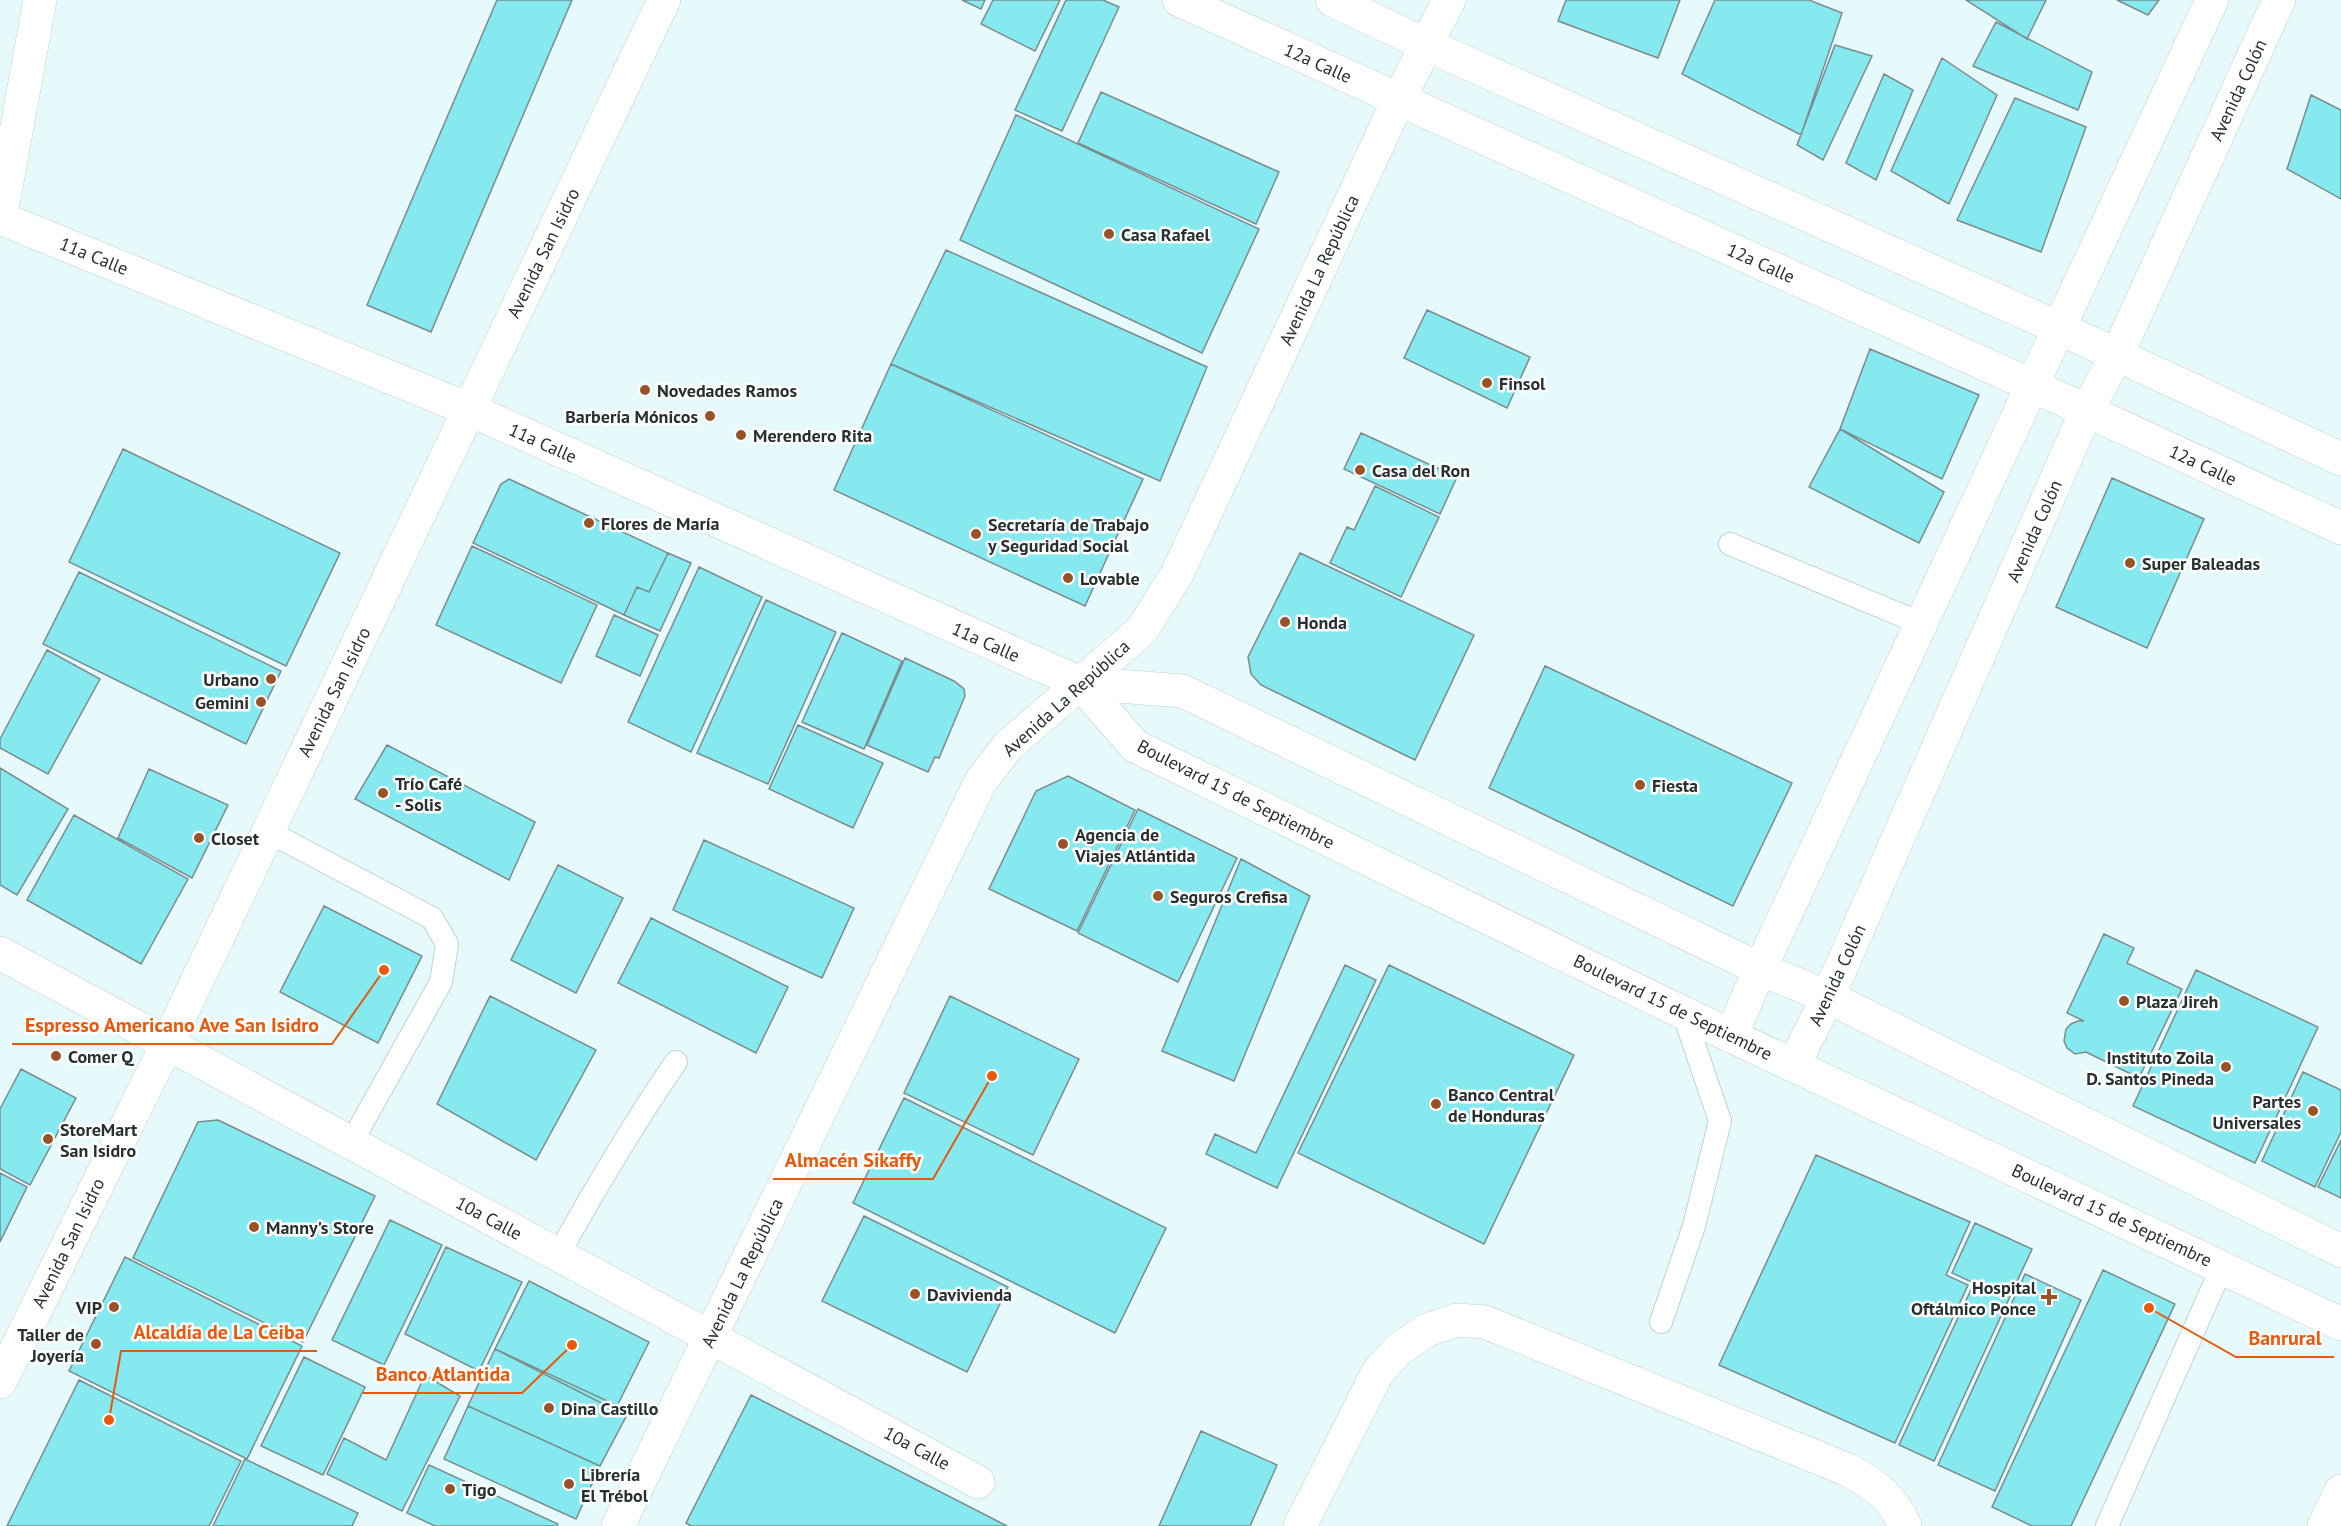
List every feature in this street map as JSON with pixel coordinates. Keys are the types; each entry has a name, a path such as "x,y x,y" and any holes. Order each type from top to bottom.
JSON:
{"street":[{"path":"0,219 40,0"},
{"name":"Avenida San Isidro","path":"0,1382 167,1044 664,0"},
{"name":"12a Calle","path":"1179,0 2341,528"},
{"path":"1332,0 1427,45 2058,328 2341,459"},
{"name":"Avenida La República","path":"618,1526 981,781 1008,746 1142,630 1178,574 1400,99 1449,0"},
{"path":"1731,1036 1920,623 2212,0"},
{"name":"Avenida Colón","path":"1794,1064 1828,998 2086,412 2117,355 2279,0"},
{"name":"11a Calle","path":"0,219 468,409 1080,682"},
{"path":"1080,682 1182,691 1760,969 1828,998 2341,1251"},
{"name":"Boulevard 15 de Septiembre","path":"1080,682 1135,746 1731,1036 2341,1324"},
{"name":"10a Calle","path":"0,953 978,1482"},
{"path":"1300,1526 1378,1372 1399,1349 1427,1330 1457,1320 1485,1322 1848,1470 1877,1486 1899,1511 1905,1526"},
{"path":"2324,1526 2341,1491"}],"lane":[{"path":"1730,544 1920,623"},
{"path":"267,831 432,918 447,944 441,982 351,1143"},
{"path":"1661,1322 1694,1226 1720,1121 1683,1012"},
{"path":"558,1255 606,1170 627,1141 641,1112 676,1062"},
{"path":"2107,1526 2222,1267"}],"building":[{"path":"497,0 572,0 431,332 367,305"},
{"path":"962,0 985,0 981,9"},
{"path":"993,0 1060,0 1035,51 981,24"},
{"path":"1066,0 1103,0 1119,7 1062,131 1015,110"},
{"path":"1566,0 1680,0 1658,58 1558,21"},
{"path":"1715,0 1809,0 1842,13 1801,135 1682,74"},
{"path":"1966,0 2046,0 2027,39"},
{"path":"2117,0 2159,0 2148,15"},
{"path":"1996,22 2092,72 2078,110 1973,66"},
{"path":"1835,45 1872,56 1823,160 1797,145"},
{"path":"1942,58 1997,95 1949,204 1891,171"},
{"path":"1884,74 1913,90 1876,180 1846,163"},
{"path":"1101,92 1279,172 1256,224 1078,143"},
{"path":"2311,95 2341,110 2341,199 2287,169"},
{"path":"2015,98 2086,127 2041,252 1957,220"},
{"name":"Casa Rafael","path":"1016,115 1259,229 1202,353 960,240"},
{"path":"946,250 1207,367 1160,481 891,364"},
{"name":"Finsol","path":"1427,310 1530,357 1507,408 1404,358"},
{"path":"1870,349 1979,395 1942,479 1840,429"},
{"path":"891,364 1143,479 1085,606 834,490"},
{"path":"1840,429 1944,492 1919,543 1809,487"},
{"path":"1361,433 1457,477 1440,514 1344,469"},
{"path":"123,449 340,553 286,666 69,562"},
{"name":"Super Baleadas","path":"2112,478 2204,519 2147,648 2056,607"},
{"path":"509,479 668,553 649,592 637,587 624,615 473,543 501,484"},
{"path":"1375,486 1439,517 1401,597 1330,563 1347,527 1354,530"},
{"path":"472,546 597,605 561,683 436,625"},
{"path":"668,553 691,563 660,631 624,615 637,587 649,592"},
{"path":"1300,553 1474,635 1415,760 1261,685 1251,674 1248,657"},
{"path":"699,567 762,597 691,752 628,722"},
{"path":"79,572 281,671 246,744 43,644"},
{"path":"766,600 836,632 768,784 697,753"},
{"path":"614,615 658,635 640,676 596,656"},
{"path":"842,633 902,661 864,749 802,722"},
{"path":"47,650 100,679 48,774 0,748 0,739"},
{"path":"905,658 954,681 964,689 965,696 939,758 935,757 928,772 867,745"},
{"name":"Fiesta","path":"1545,666 1792,783 1733,906 1489,788"},
{"path":"798,725 883,763 853,828 769,789"},
{"path":"387,745 535,822 509,880 355,799"},
{"path":"0,768 68,809 17,895 0,885"},
{"path":"149,769 228,805 192,878 118,838"},
{"path":"1068,776 1135,810 1077,931 989,889 1036,791"},
{"name":"Seguros Crefisa","path":"1138,809 1237,858 1178,982 1078,933"},
{"path":"74,815 188,879 141,964 27,900"},
{"path":"704,840 854,908 822,978 673,910"},
{"path":"1241,859 1310,896 1234,1081 1162,1051"},
{"path":"558,865 623,898 576,993 511,960"},
{"path":"324,906 422,956 378,1043 280,992"},
{"path":"651,918 788,987 756,1053 618,983"},
{"name":"Plaza Jireh","path":"2104,934 2134,948 2127,963 2182,989 2139,1078 2086,1052 2075,1054 2067,1048 2064,1041 2066,1029 2071,1024 2084,1021 2067,1013"},
{"path":"1345,965 1376,980 1277,1188 1206,1154 1215,1134 1256,1153"},
{"name":"Banco Central de Honduras","path":"1389,965 1574,1055 1484,1244 1298,1153"},
{"name":"Instituto Zoila D. Santos Pineda","path":"2196,970 2318,1027 2255,1163 2133,1106"},
{"path":"490,996 596,1050 536,1160 437,1104"},
{"path":"950,996 1079,1059 1033,1155 904,1093"},
{"path":"21,1069 76,1098 30,1185 0,1169 0,1109"},
{"name":"Partes Universales","path":"2303,1072 2341,1090 2341,1132 2315,1187 2262,1161"},
{"path":"904,1098 1166,1228 1115,1333 853,1203"},
{"name":"Manny's Store","path":"218,1120 375,1196 303,1342 133,1258 198,1122"},
{"path":"2341,1140 2341,1198 2318,1187"},
{"path":"1816,1155 1970,1222 1946,1275 1968,1285 1895,1443 1719,1365"},
{"path":"0,1173 27,1187 0,1242"},
{"name":"Davivienda","path":"864,1216 1008,1287 967,1372 822,1301"},
{"path":"390,1220 442,1245 384,1365 332,1340"},
{"path":"1975,1223 2032,1249 1934,1461 1899,1445 1974,1283 1952,1273"},
{"path":"446,1247 522,1282 479,1371 405,1334"},
{"path":"125,1257 302,1346 247,1459 69,1371"},
{"path":"2103,1270 2175,1304 2071,1526 2032,1526 1992,1507"},
{"path":"2025,1274 2081,1300 1995,1491 1938,1465"},
{"path":"529,1281 649,1342 615,1410 495,1349"},
{"name":"Dina Castillo","path":"495,1349 629,1411 600,1466 468,1406"},
{"path":"304,1357 365,1387 323,1475 261,1446"},
{"path":"425,1375 460,1396 402,1511 327,1474 344,1438 386,1460"},
{"path":"79,1380 241,1461 209,1526 7,1526"},
{"path":"751,1395 1007,1526 691,1526 686,1523"},
{"path":"468,1406 600,1466 576,1519 444,1459"},
{"path":"1201,1431 1277,1465 1250,1526 1159,1526"},
{"path":"245,1459 358,1513 352,1526 213,1526"},
{"name":"Tigo","path":"429,1465 558,1524 557,1526 435,1526 407,1513"}],"place":[{"name":"Casa Rafael","path":"1109,234"},
{"name":"Finsol","path":"1487,383"},
{"name":"Novedades Ramos","path":"645,390"},
{"name":"Barbería Mónicos","path":"710,416"},
{"name":"Merendero Rita","path":"741,435"},
{"name":"Casa del Ron","path":"1360,470"},
{"name":"Flores de María","path":"589,523"},
{"name":"Secretaría de Trabajo y Seguridad Social","path":"976,534"},
{"name":"Super Baleadas","path":"2130,563"},
{"name":"Lovable","path":"1068,578"},
{"name":"Honda","path":"1285,622"},
{"name":"Urbano","path":"271,679"},
{"name":"Gemini","path":"261,702"},
{"name":"Fiesta","path":"1640,785"},
{"name":"Trío Café - Solis","path":"383,793"},
{"name":"Closet","path":"199,838"},
{"name":"Agencia de Viajes Atlántida","path":"1063,844"},
{"name":"Seguros Crefisa","path":"1158,896"},
{"name":"Espresso Americano Ave San Isidro","path":"384,970"},
{"name":"Plaza Jireh","path":"2124,1001"},
{"name":"Comer Q","path":"56,1056"},
{"name":"Instituto Zoila D. Santos Pineda","path":"2226,1067"},
{"name":"Almacén Sikaffy","path":"992,1076"},
{"name":"Banco Central de Honduras","path":"1436,1104"},
{"name":"Partes Universales","path":"2313,1111"},
{"name":"StoreMart San Isidro","path":"48,1139"},
{"name":"Manny's Store","path":"254,1227"},
{"name":"Davivienda","path":"915,1294"},
{"name":"Hospital Oftálmico Ponce","path":"2049,1297"},
{"name":"VIP","path":"114,1307"},
{"name":"Banrural","path":"2149,1308"},
{"name":"Taller de Joyería","path":"96,1344"},
{"name":"Banco Atlantida","path":"572,1345"},
{"name":"Dina Castillo","path":"549,1408"},
{"name":"Alcaldía de La Ceiba","path":"109,1420"},
{"name":"Librería El Trébol","path":"569,1484"},
{"name":"Tigo","path":"450,1489"}]}
